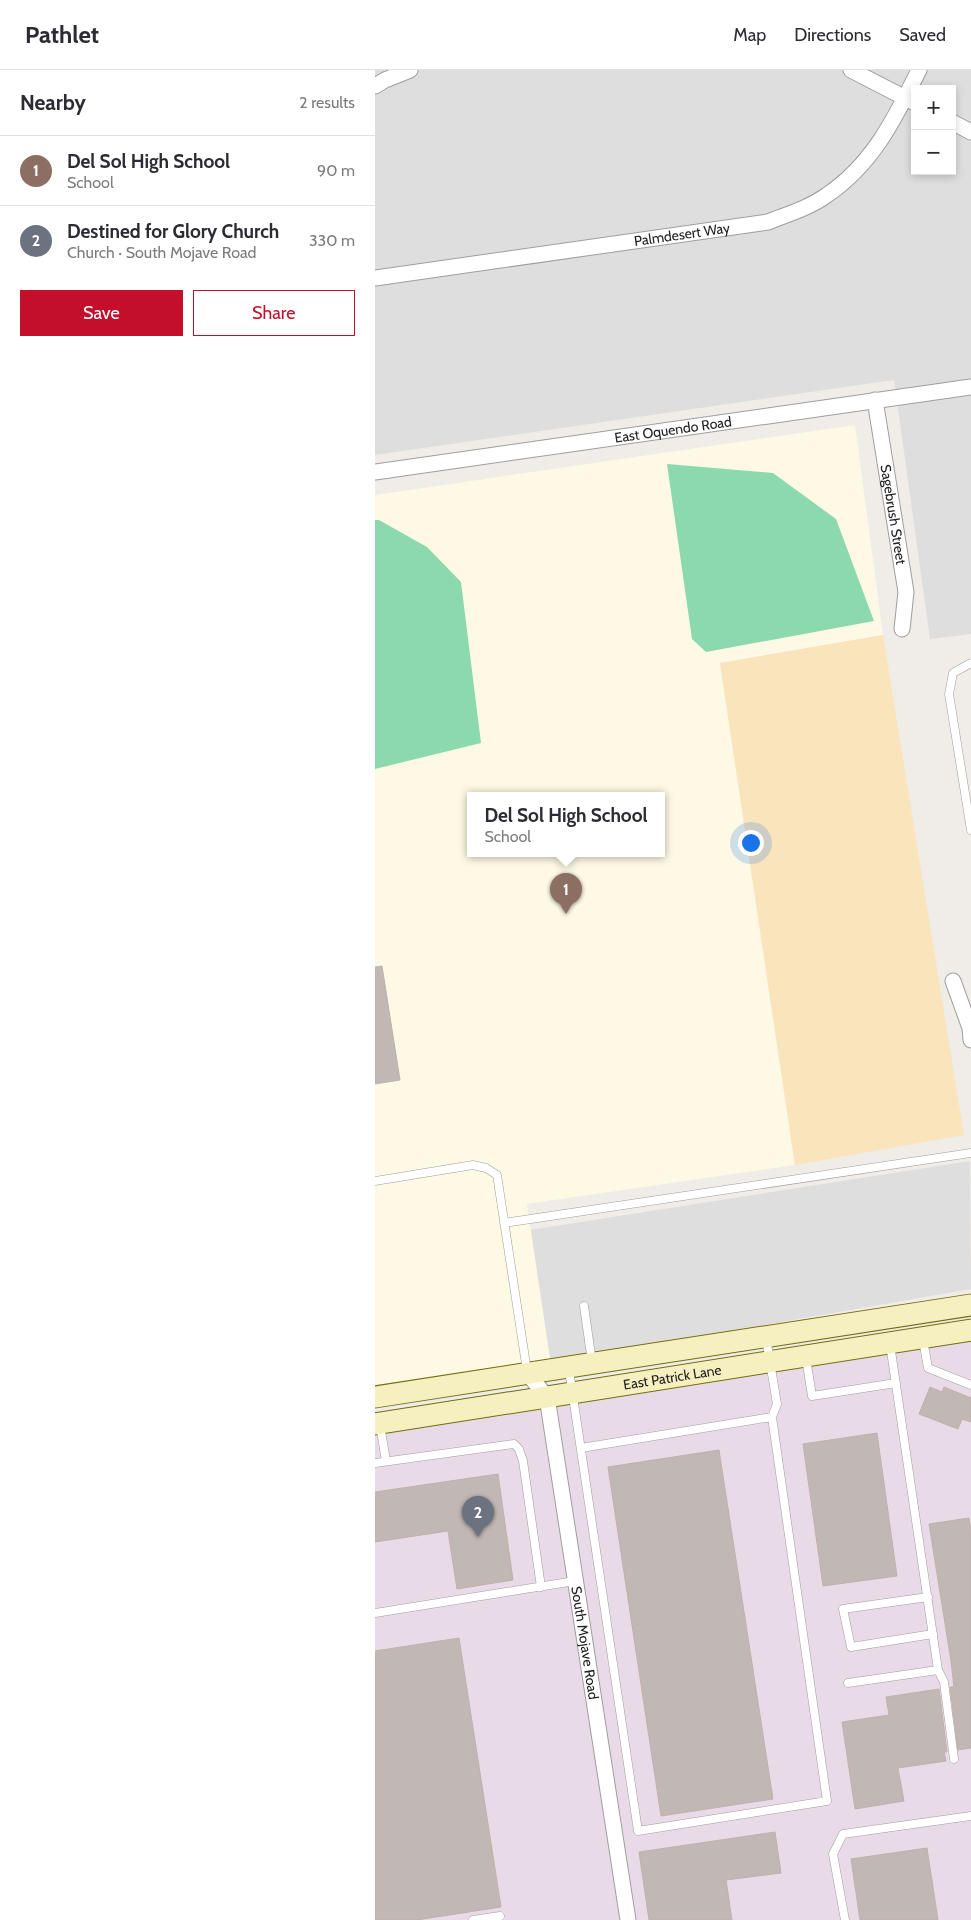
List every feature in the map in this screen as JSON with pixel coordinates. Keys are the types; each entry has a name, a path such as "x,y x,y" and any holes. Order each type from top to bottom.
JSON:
{"main road":[{"name":"East Patrick Lane","path":"375,1397 971,1305"},
{"name":"East Patrick Lane","path":"377,1424 971,1330"}],"street":[{"path":"375,86 410,70"},
{"path":"851,70 910,100"},
{"name":"Palmdesert Way","path":"375,278 768,222 802,209 827,196 854,174 875,151 910,100 919,70"},
{"path":"956,124 971,132"},
{"name":"East Oquendo Road","path":"375,472 971,387"},
{"name":"Sagebrush Street","path":"875,400 906,592 902,629"},
{"path":"953,981 970,1028 971,1040"},
{"path":"527,1373 547,1397"},
{"name":"South Mojave Road","path":"547,1397 628,1920"}],"lane":[{"path":"971,663 953,673 949,694 971,830"},
{"path":"504,1223 971,1153"},
{"path":"375,1181 473,1165 486,1168 497,1175 527,1373"},
{"path":"584,1306 592,1364"},
{"path":"569,1368 638,1831 827,1801 772,1417 777,1404 765,1337"},
{"path":"923,1338 928,1368 971,1385"},
{"path":"890,1343 938,1670 945,1682 954,1759"},
{"path":"806,1356 812,1396 896,1383"},
{"path":"581,1448 772,1417"},
{"path":"377,1424 386,1461"},
{"path":"375,1463 514,1444 519,1449 523,1461 541,1587"},
{"path":"375,1613 575,1581"},
{"path":"928,1597 843,1609 851,1647 933,1634"},
{"path":"848,1683 938,1670"},
{"path":"845,1920 833,1854 843,1834 971,1816"},
{"path":"473,1920 500,1916"}],"shaded area":[{"path":"375,70 971,70 971,634 930,639 894,380 375,455"},
{"path":"855,425 883,635 720,663 795,1165 527,1204 550,1359 375,1385 375,495"},
{"path":"970,1161 971,1289 764,1325 550,1359 530,1230"},
{"path":"971,1320 971,1920 375,1920 375,1412"}],"sand":[{"path":"883,635 964,1135 795,1165 720,663"}],"green space":[{"path":"667,464 773,473 836,519 874,621 706,652 692,639"},
{"path":"375,520 379,520 427,547 461,582 481,743 375,769"}],"building":[{"path":"382,966 400,1080 375,1084 375,967"},
{"path":"930,1387 942,1392 944,1387 971,1398 971,1422 962,1419 958,1429 919,1414"},
{"path":"877,1433 897,1576 823,1586 803,1444"},
{"path":"719,1450 773,1799 661,1816 608,1467"},
{"path":"498,1474 513,1580 457,1589 448,1531 375,1542 375,1492"},
{"path":"969,1518 971,1530 971,1748 958,1750 950,1687 954,1687 951,1661 929,1524"},
{"path":"459,1638 501,1907 417,1920 375,1920 375,1651"},
{"path":"939,1689 947,1752 944,1752 946,1761 898,1768 904,1801 855,1809 842,1722 889,1715 886,1697"},
{"path":"775,1832 781,1873 726,1880 732,1920 649,1920 639,1852"},
{"path":"927,1848 938,1920 860,1920 851,1859"}],"place":[{"name":"Del Sol High School","path":"566,914"},
{"name":"Destined for Glory Church","path":"478,1537"}]}
